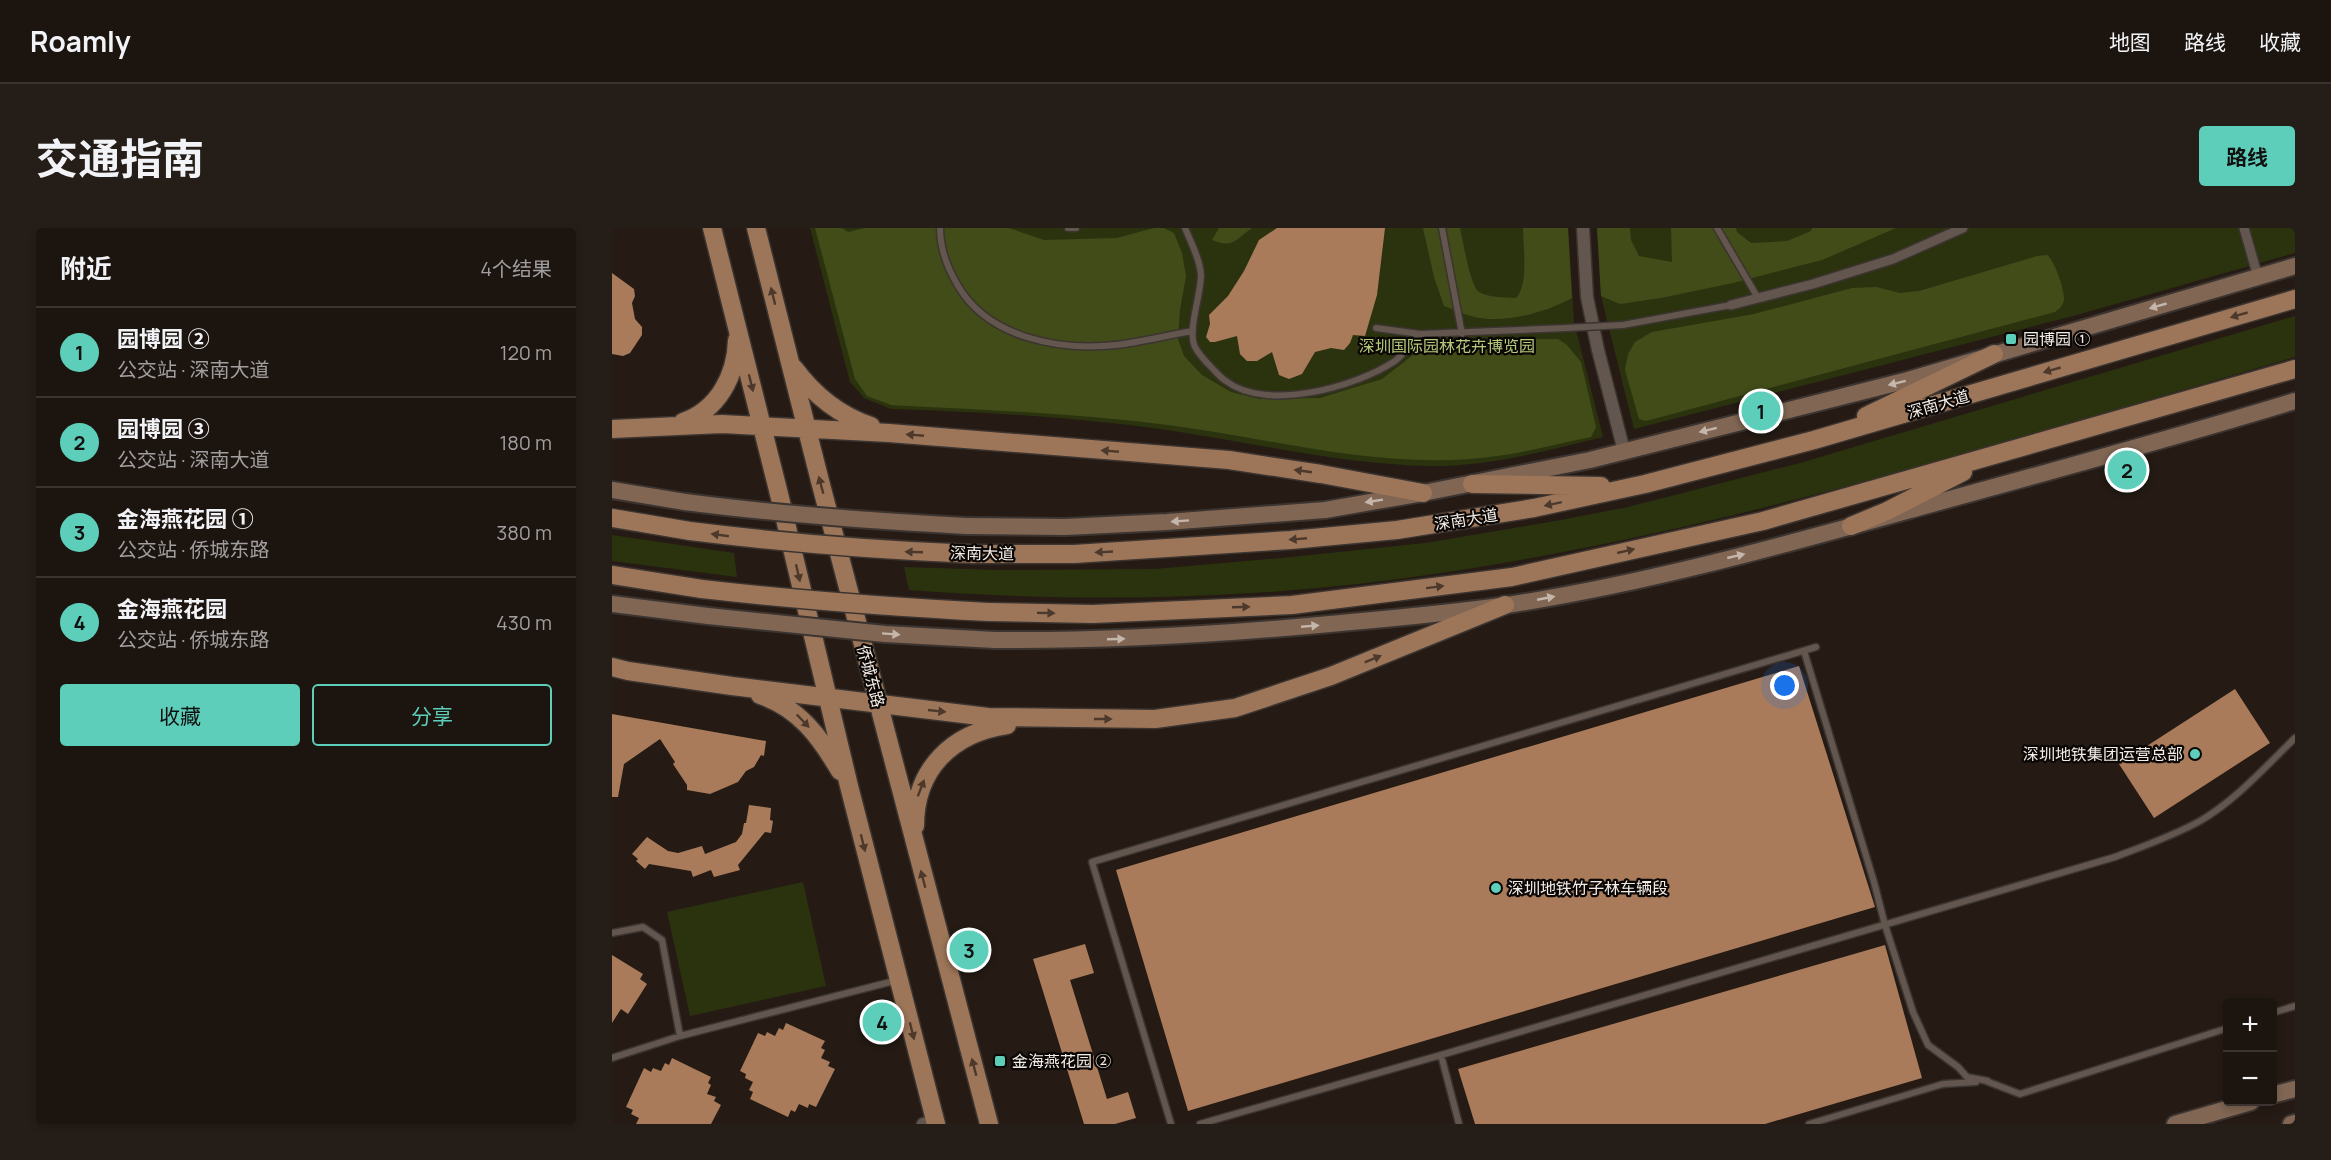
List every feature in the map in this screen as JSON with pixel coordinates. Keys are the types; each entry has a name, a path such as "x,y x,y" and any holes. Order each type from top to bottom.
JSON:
{"main road":[{"path":"712,228 899,980 931,1123"},
{"name":"侨城东路","path":"756,228 989,1124"},
{"path":"612,490 764,512 864,521 966,526 1065,526 1179,521 1325,510 1423,494 1624,451 1908,380 2295,266"},
{"name":"深南大道","path":"612,518 764,540 870,550 973,554 1074,554 1172,549 1397,530 1534,508 1645,484 1814,440 2295,299"},
{"path":"675,425 704,412 718,398 733,369 737,327"},
{"path":"1814,440 1994,354"},
{"path":"790,363 806,384 840,413 889,433"},
{"path":"612,575 702,589 883,607 988,612 1093,614 1292,605 1512,577 1763,521 2295,369"},
{"path":"612,604 885,634 994,640 1083,640 1183,636 1359,621 1505,605 1608,586 1851,526 2174,438 2295,401"},
{"path":"612,429 675,425 806,427 1229,460 1321,474 1423,494"},
{"path":"1851,526 1887,511 2008,451"},
{"path":"1472,483 1590,486 1645,484"},
{"path":"612,667 732,686 988,717 1155,719 1235,708 1331,676 1505,605"},
{"path":"732,686 770,699 793,711 823,745 849,786"},
{"path":"915,846 915,815 918,797 926,777 938,758 954,744 991,727 1045,719"},
{"path":"2277,1094 2295,1089"},
{"path":"2175,1124 2234,1106"}],"street":[{"path":"1583,228 1587,297 1624,451"},
{"path":"1731,305 1813,284 1893,259 1963,228"},
{"path":"2244,228 2258,277"}],"lane":[{"path":"940,228 940,241 948,269 965,298 989,320 1014,333 1043,342 1081,346 1117,345 1193,331"},
{"path":"1068,228 1076,228"},
{"path":"1185,228 1201,273 1200,295 1193,331 1194,345 1202,358 1227,382 1251,392 1276,395 1307,394 1350,382 1396,360 1420,334"},
{"path":"1442,228 1462,334"},
{"path":"1717,228 1758,298"},
{"path":"1376,328 1420,334 1462,334 1623,325 1731,305"},
{"path":"1171,1124 1092,862 1816,647"},
{"path":"1804,651 1885,925 1913,1012 1928,1045 1958,1067 1967,1077 1988,1081 2020,1094 2223,1030"},
{"path":"1200,1124 1441,1056 2115,857 2165,838 2202,820 2235,796 2295,738"},
{"path":"612,933 643,927 662,940 680,1036"},
{"path":"612,1058 680,1036 899,980"},
{"path":"2277,1011 2295,1006"},
{"path":"1441,1056 1459,1124"},
{"path":"1809,1124 1943,1084 1988,1081"}],"green space":[{"name":"深圳国际园林花卉博览园","path":"810,228 1568,228 1574,322 1603,437 1494,461 1428,466 1330,457 1167,430 1064,418 891,409 864,398 850,382"},
{"name":"深圳国际园林花卉博览园","path":"815,228 842,228 848,232 865,228 1009,228 1044,240 1117,238 1154,228 1164,228 1174,233 1182,253 1186,276 1178,339 1184,356 1202,375 1231,392 1260,399 1320,398 1382,379 1426,345 1438,340 1558,339 1567,345 1581,362 1596,427 1591,437 1521,452 1456,460 1414,460 1332,452 1209,431 1133,421 1030,412 891,405 867,396 855,379"},
{"path":"1219,228 1252,228 1234,242 1219,243 1212,240"},
{"path":"1423,228 1460,228 1470,272 1479,292 1497,297 1516,298 1523,284 1524,275 1523,228 1568,228 1572,298 1536,313 1496,319 1471,316 1444,306 1434,277"},
{"path":"1597,228 2295,228 2295,253 2073,316 1634,429 1601,296"},
{"path":"1597,228 1630,228 1631,240 1639,256 1672,262 1671,228 1736,228 1737,232 1751,243 1787,241 1811,231 1812,228 1896,228 1822,260 1733,283 1620,304 1601,296"},
{"path":"2047,255 2056,270 2064,296 2063,304 2055,312 1646,421 1639,419 1625,370 1628,354 1635,342 1652,332 1754,314 1852,288 1876,287 1900,293 1919,291"},
{"path":"2295,316 2295,357 1868,480 1653,534 1544,556 1369,583 1172,597 1041,597 909,590 904,567 997,570 1155,569 1425,543 1550,522 1628,507 1800,463"},
{"path":"612,535 734,553 737,577 612,561"},
{"path":"803,882 826,986 690,1016 667,912"}],"building":[{"path":"1277,228 1385,228 1377,295 1365,336 1353,335 1344,350 1331,348 1315,352 1302,374 1289,379 1279,375 1272,352 1257,361 1247,361 1240,354 1237,336 1215,342 1210,342 1206,337 1210,324 1209,315 1228,296 1244,271 1259,240"},
{"path":"612,273 634,289 635,296 632,303 635,319 642,327 642,335 630,353 623,356 612,354"},
{"name":"深圳地铁竹子林车辆段","path":"1799,666 1875,907 1188,1111 1116,870"},
{"name":"深圳地铁集团运营总部","path":"2235,689 2270,743 2154,818 2119,764"},
{"path":"612,714 766,741 764,756 761,755 754,767 746,771 738,782 710,794 687,790 687,785 673,764 675,762 660,739 624,764 618,797 612,797"},
{"path":"749,805 771,808 770,820 773,821 771,833 765,832 738,865 740,870 714,877 711,870 693,877 691,871 649,864 645,869 632,854 647,837 668,851 678,853 702,846 705,854 736,842 746,823"},
{"path":"1085,944 1094,973 1070,980 1107,1099 1128,1092 1136,1118 1115,1124 1084,1124 1033,959"},
{"path":"1885,945 1922,1078 1765,1124 1475,1124 1458,1069"},
{"path":"612,955 643,974 640,979 647,984 628,1014 621,1009 612,1023"},
{"path":"786,1023 825,1041 821,1048 825,1050 821,1058 830,1062 828,1066 835,1069 816,1107 809,1104 808,1108 799,1104 795,1112 791,1110 788,1117 750,1099 753,1092 749,1090 753,1082 745,1078 746,1074 740,1071 758,1033 765,1036 767,1032 775,1036 779,1028 783,1030"},
{"path":"672,1058 711,1077 708,1083 711,1085 707,1094 716,1097 714,1101 721,1105 711,1124 636,1124 639,1118 631,1114 633,1110 626,1107 644,1068 651,1072 653,1068 661,1071 665,1063 669,1065"}],"place":[{"name":"园博园 ①","path":"2011,339"},
{"name":"园博园 ②","path":"1761,411"},
{"name":"园博园 ③","path":"2127,470"},
{"name":"深圳地铁集团运营总部","path":"2195,754"},
{"name":"深圳地铁竹子林车辆段","path":"1496,888"},
{"name":"金海燕花园 ①","path":"969,950"},
{"name":"金海燕花园","path":"882,1022"},
{"name":"金海燕花园 ②","path":"1000,1061"}]}
